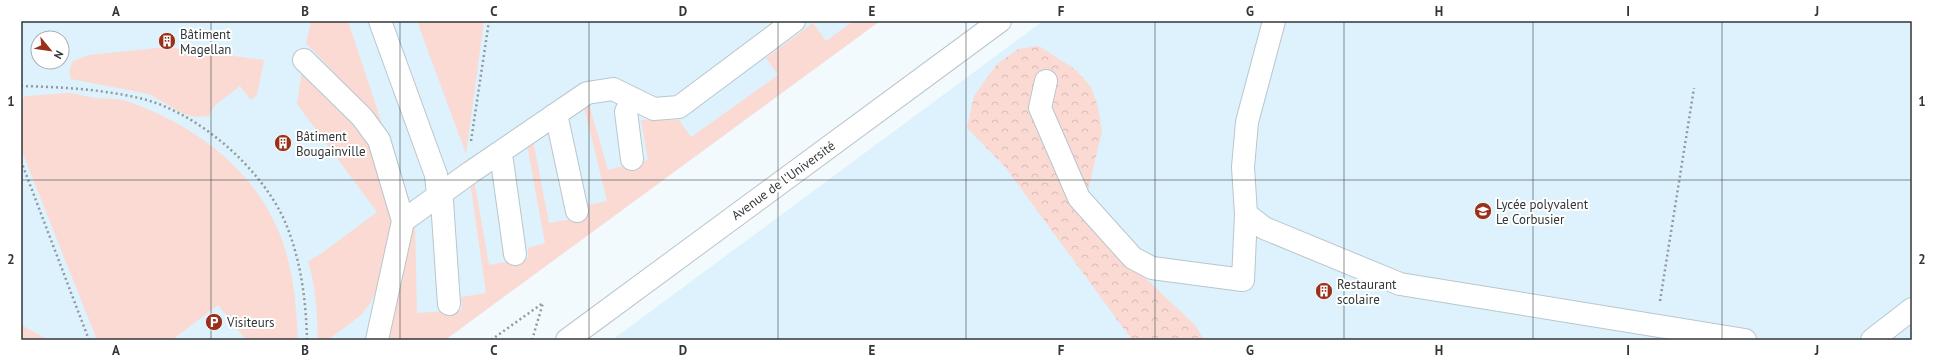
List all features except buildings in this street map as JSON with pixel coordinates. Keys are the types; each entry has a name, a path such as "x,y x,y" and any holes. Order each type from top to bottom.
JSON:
{"street":[{"path":"380,21 436,175 438,195 442,201 448,304"},
{"path":"403,221 471,172 587,93 612,89 654,109 679,107 794,21"},
{"name":"Avenue de l'Université","path":"567,340 1000,21"},
{"path":"1046,81 1040,108 1079,198 1133,258 1152,268 1243,280 1246,214 1243,167 1247,122 1274,21"},
{"path":"304,60 362,117 379,140 403,221 377,340"},
{"path":"632,98 626,112 632,159"},
{"path":"554,115 558,123 577,211"},
{"path":"498,154 502,161 515,254"},
{"path":"1246,214 1264,228 1400,284 1745,340"},
{"path":"1872,340 1912,309"}],"path":[{"path":"471,172 466,162 471,148 489,21"},
{"path":"21,86 69,87 139,98 162,105 189,119 224,145 255,175 272,199 286,224 302,279 307,340"},
{"path":"1656,326 1694,88"},
{"path":"21,161 89,340"},
{"path":"491,340 543,302 532,340"}],"shaded area":[{"path":"21,21 880,21 445,340 21,340"},
{"name":"Lycée polyvalent Le Corbusier","path":"1043,21 1912,21 1912,340 612,340"}],"green space":[{"path":"311,21 348,21 390,148 363,103 306,43"},
{"path":"417,21 484,21 466,154"},
{"path":"853,21 880,21 445,340 388,340 403,273 410,228 415,221 417,313 462,310 461,297 486,293 470,182 474,179 489,265 528,258 528,248 545,243 527,145 533,140 549,223 589,216 589,205 607,201 584,107 589,104 608,170 648,160 641,120 679,120 691,137 778,75 766,58 813,23 826,41"},
{"path":"1039,46 1076,70 1091,87 1098,107 1102,131 1088,191 1096,226 1142,275 1196,326 1204,340 1132,340 1006,168 967,128 974,96 997,64 1018,49"},
{"path":"167,47 264,60 257,95 251,100 240,86 214,106 209,116 195,117 182,113 149,94 71,79 69,71 73,61 89,55"},
{"path":"302,71 371,141 392,201 390,232 379,283 371,302 361,315 328,340 318,340 317,310 308,261 322,253 377,212 297,104"},
{"path":"69,93 96,98 123,100 149,110 194,134 215,149 234,166 251,185 265,205 282,241 287,255 293,283 298,340 246,340 218,305 172,340 97,340 21,149 21,99 26,96"},
{"path":"21,325 49,340 21,340"}],"place":[{"name":"Bâtiment Magellan","path":"167,41"},
{"name":"Bâtiment Bougainville","path":"283,143"},
{"name":"Lycée polyvalent Le Corbusier","path":"1483,211"},
{"name":"Restaurant scolaire","path":"1324,291"},
{"name":"Visiteurs","path":"214,322"}]}
